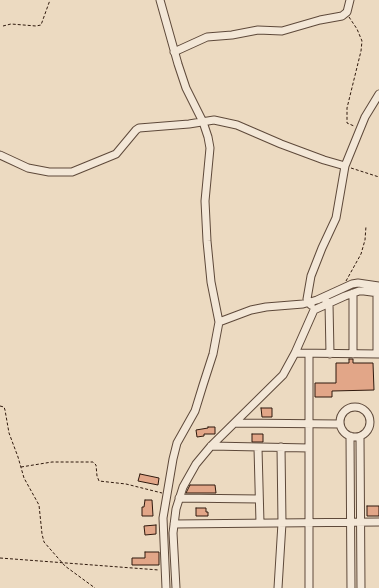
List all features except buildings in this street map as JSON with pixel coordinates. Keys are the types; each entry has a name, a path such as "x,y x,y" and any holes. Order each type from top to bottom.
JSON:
{"street":[{"path":"160,0 174,52 186,88 203,122 208,137 210,148 205,201 206,241 211,282 219,322 213,354 195,410 175,449 166,494 163,518 166,588"},
{"path":"174,52 207,37 232,35 258,30 286,30 320,20 342,16 346,14 350,0"},
{"path":"314,310 308,302 316,262 336,218 345,166 365,117 379,94"},
{"path":"0,155 28,168 49,172 72,172 116,154 139,128 189,124 214,120 237,125 281,144 345,166"},
{"path":"219,322 251,310 308,302 323,298 343,288 358,283 378,291"},
{"path":"176,588 174,524 179,498 183,487 196,464 211,446 283,376 314,310 353,293 364,290 378,291"},
{"path":"295,353 378,354 378,291"},
{"path":"353,293 353,354"},
{"path":"323,298 329,303 330,354"},
{"path":"309,354 309,588"},
{"path":"355,407 368,413 371,424 368,430 360,437 345,434 340,424 342,415 345,411 355,407"},
{"path":"235,423 310,425 340,424"},
{"path":"371,424 379,423"},
{"path":"350,436 351,588"},
{"path":"360,437 361,588"},
{"path":"211,446 309,448"},
{"path":"278,588 282,522 281,447"},
{"path":"258,448 260,523"},
{"path":"179,498 259,499"},
{"path":"174,524 379,522"}],"path":[{"path":"3,26 11,24 41,25 50,0"},
{"path":"346,14 358,29 362,41 362,47 348,100 346,121 348,124 360,129"},
{"path":"345,166 379,177"},
{"path":"343,288 351,270 362,254 366,226"},
{"path":"0,406 4,407 9,433 24,478 39,505 44,542 62,562 95,588"},
{"path":"21,466 52,462 93,462 96,464 99,481 126,484 166,494"},
{"path":"0,558 165,570"}]}
